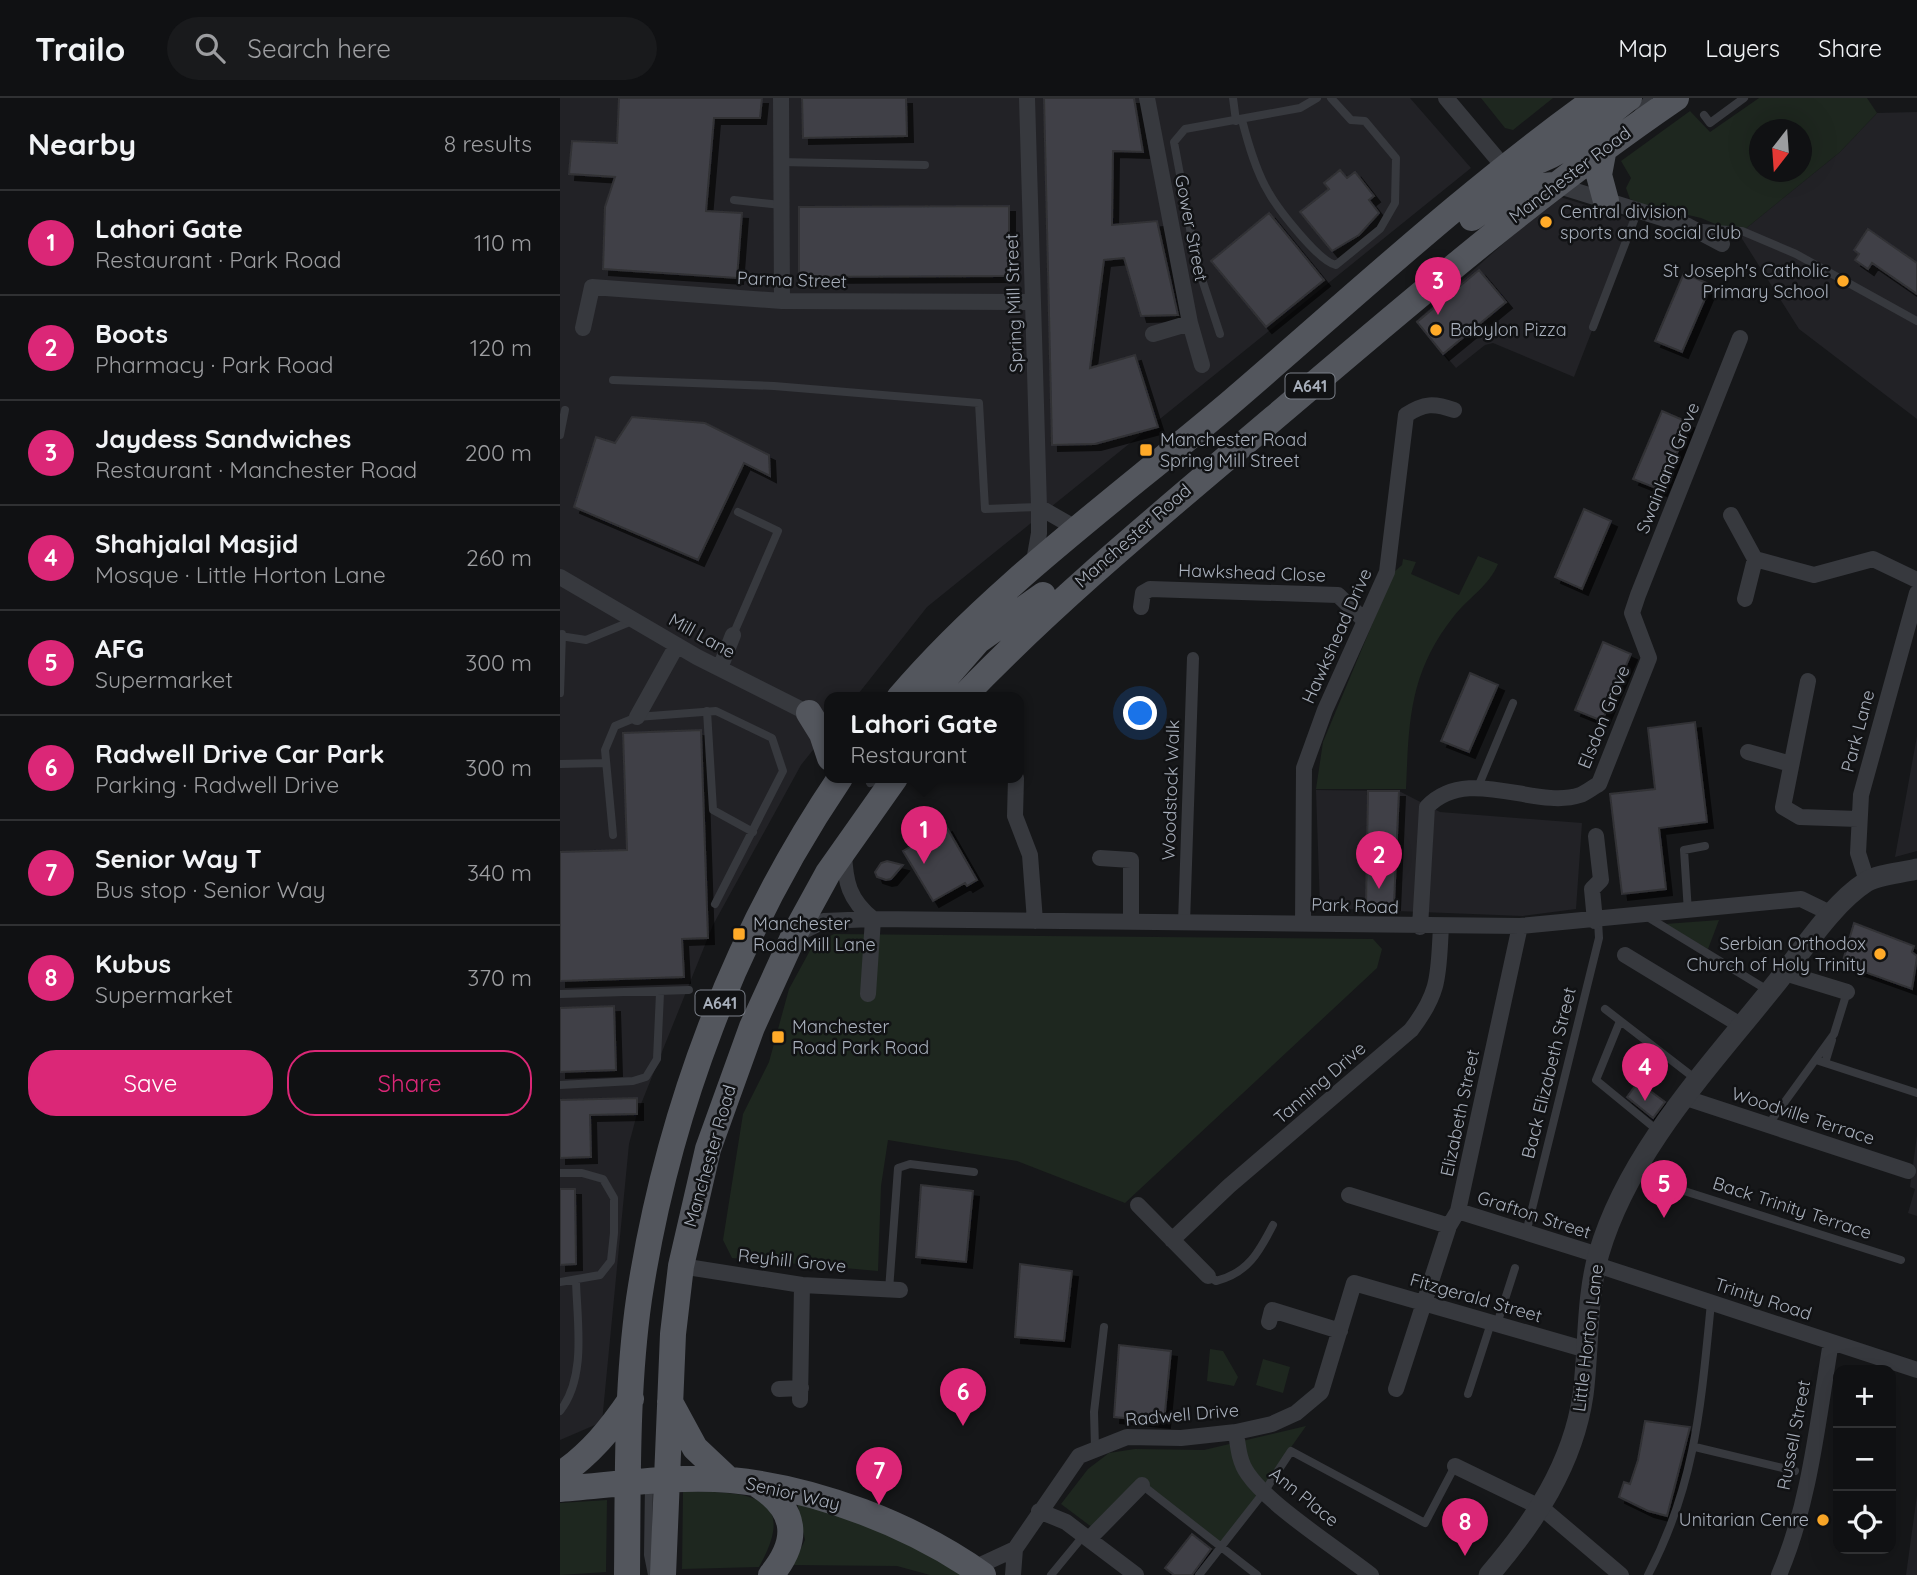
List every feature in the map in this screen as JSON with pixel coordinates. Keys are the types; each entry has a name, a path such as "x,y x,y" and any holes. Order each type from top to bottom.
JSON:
{"main road":[{"name":"A641","path":"904,692 935,655 1032,569 1504,167 1597,98"},
{"path":"1504,167 1541,161 1629,98"},
{"name":"Manchester Road","path":"972,682 1031,626 1522,206 1676,98"},
{"path":"1604,148 1600,175 1606,201"},
{"path":"1420,241 1454,233 1512,188 1554,185"},
{"path":"933,692 966,653 988,641 1091,556 1127,543"},
{"path":"819,718 824,740"},
{"name":"Manchester Road","path":"626,1575 647,1482 670,1400 681,1266 697,1192 722,1107 752,1027 794,935 880,783"},
{"name":"Manchester Road","path":"663,1575 631,1399 639,1301 653,1225 683,1107 731,978 778,876 833,788"},
{"path":"560,1475 586,1457 603,1439 631,1399"},
{"path":"670,1400 695,1448 729,1480"},
{"name":"Senior Way","path":"560,1489 647,1482 729,1480 756,1484 866,1513 919,1537 979,1572"},
{"path":"756,1484 772,1494 789,1521 791,1540 787,1553 771,1575"}],"street":[{"path":"781,98 782,301"},
{"name":"Spring Mill Street","path":"1027,98 1039,507 1039,533 1032,569"},
{"name":"Gower Street","path":"1146,98 1190,323 1202,365"},
{"path":"1446,98 1504,167 1688,226 1722,244"},
{"name":"Parma Street","path":"583,328 592,287 782,301 1032,302"},
{"path":"1153,334 1190,323"},
{"name":"Swainland Grove","path":"1632,613 1740,338"},
{"name":"Hawkshead Drive","path":"1303,924 1304,768 1325,710 1387,572 1399,415 1433,403 1454,410"},
{"path":"1039,507 1079,530"},
{"path":"1731,515 1755,559 1745,599"},
{"path":"1755,559 1814,575 1873,559 1917,580"},
{"name":"Mill Lane","path":"560,577 677,645 819,718"},
{"name":"Hawkshead Close","path":"1141,607 1143,593 1150,589 1338,595 1365,621"},
{"name":"Park Lane","path":"1867,881 1858,853 1858,820 1864,782 1917,593"},
{"name":"Elsdon Grove","path":"1420,927 1427,807 1445,792 1478,788 1562,797 1580,795 1599,784 1649,657 1632,613"},
{"path":"720,668 733,635"},
{"path":"637,717 677,645"},
{"name":"Woodstock Walk","path":"1184,923 1193,658"},
{"path":"1808,681 1783,807 1800,817 1858,820"},
{"path":"1748,752 1791,764"},
{"path":"1016,783 1015,816 1030,855 1035,921"},
{"path":"1596,836 1601,880 1592,889 1597,921"},
{"path":"844,850 847,888 855,903 873,919 868,994"},
{"path":"1100,858 1130,860 1131,922"},
{"name":"Little Horton Lane","path":"1489,1575 1542,1508 1567,1456 1576,1429 1597,1260 1612,1216 1632,1174 1660,1132 1832,914 1867,881 1917,869"},
{"name":"Park Road","path":"794,935 824,921 873,919 1520,926 1597,921 1801,899 1832,914"},
{"name":"Elizabeth Street","path":"1396,1389 1448,1226 1458,1211 1520,926"},
{"name":"Tanning Drive","path":"1172,1240 1229,1186 1411,1030 1430,1005 1438,974 1441,927"},
{"path":"1625,955 1742,1026"},
{"path":"1785,972 1847,992"},
{"name":"Woodville Terrace","path":"1693,1090 1768,1125 1908,1171"},
{"path":"1349,1195 1448,1226"},
{"path":"1138,1205 1208,1276"},
{"name":"Grafton Street","path":"1458,1211 1597,1260"},
{"name":"Trinity Road","path":"1597,1260 1711,1303 1917,1370"},
{"name":"Reyhill Grove","path":"681,1266 803,1284 894,1290"},
{"name":"Fitzgerald Street","path":"1354,1283 1587,1350"},
{"name":"Radwell Drive","path":"1013,1575 1015,1549 1079,1457 1127,1437 1181,1438 1236,1432 1272,1424 1296,1413 1321,1392 1354,1283"},
{"path":"779,1389 801,1394 803,1284"},
{"path":"1269,1322 1272,1310 1340,1331"},
{"name":"Russell Street","path":"1779,1575 1790,1548 1810,1465 1831,1342"},
{"name":"Ann Place","path":"1236,1432 1240,1456 1247,1473 1264,1492 1371,1575"},
{"path":"1455,1466 1542,1508 1621,1575"},
{"path":"1086,1537 1142,1485"},
{"path":"1039,1511 1066,1522 1136,1575"},
{"path":"979,1572 1015,1549"}],"lane":[{"path":"1233,98 1268,192 1328,264 1336,265 1380,229 1395,203 1396,158 1365,121 1351,120 1331,98"},
{"path":"1220,334 1196,261 1174,142 1185,129 1300,108 1317,98"},
{"path":"1626,132 1648,98"},
{"path":"1704,115 1710,122 1744,98"},
{"path":"781,162 925,165"},
{"path":"734,200 781,205"},
{"path":"1593,327 1638,210"},
{"path":"1688,226 1742,231 1773,244 1917,321"},
{"path":"613,380 774,386 979,403 985,509 1039,507"},
{"path":"560,435 565,410"},
{"path":"733,635 778,531 738,512"},
{"path":"988,641 1014,601"},
{"path":"560,693 561,635 586,640 634,620"},
{"path":"1478,788 1513,703"},
{"path":"707,711 713,810 753,832"},
{"path":"613,835 605,750 615,726 637,717 716,711 772,738 783,771 715,904"},
{"path":"560,764 606,763"},
{"path":"1688,912 1683,853 1686,849 1704,846"},
{"path":"1646,916 1770,991"},
{"name":"Back Elizabeth Street","path":"1526,1233 1599,938 1597,921"},
{"path":"560,994 689,990"},
{"path":"1825,1063 1847,992"},
{"path":"560,1085 633,1082 646,1077 657,1059 660,993"},
{"path":"1605,1009 1693,1090"},
{"path":"1620,1021 1595,1080 1660,1132"},
{"path":"1768,1125 1834,1034"},
{"path":"1816,1060 1917,1093"},
{"path":"894,1290 898,1168 910,1164 974,1172"},
{"path":"560,1173 582,1173 603,1179 614,1198 611,1261 600,1276 560,1282"},
{"name":"Back Trinity Terrace","path":"1632,1174 1901,1260"},
{"path":"1208,1276 1216,1281 1227,1278 1252,1262 1273,1225"},
{"path":"1468,1394 1515,1268"},
{"path":"560,1411 572,1391 577,1367 576,1281"},
{"path":"1648,1575 1668,1538 1688,1481 1695,1447 1711,1303"},
{"path":"1096,1448 1094,1412 1104,1327"},
{"path":"1695,1447 1794,1471"},
{"path":"1199,1575 1264,1492 1291,1451 1425,1523 1455,1466"},
{"path":"647,1482 648,1555 652,1575"},
{"path":"1142,1485 1257,1575"},
{"path":"1051,1575 1086,1537"}],"shaded area":[{"path":"560,98 1410,98 1471,168 927,607 860,692 824,692 824,736 801,765 713,925 637,1114 629,1144 602,1422 560,1440"},
{"path":"1481,98 1553,98 1513,130 1505,128"},
{"path":"1759,98 1867,98 1877,113 1840,152 1812,175 1812,119 1749,119 1749,182 1803,182 1739,234 1701,218 1630,199 1626,188 1631,178 1621,161 1690,111 1710,132"},
{"name":"St Joseph's Catholic Primary School","path":"1917,112 1917,419 1799,329 1739,234 1803,182 1812,182 1812,175 1840,152 1877,113"},
{"path":"1557,196 1635,220 1574,377 1493,343 1485,345 1456,368 1416,321"},
{"path":"1478,556 1498,564 1484,585 1454,616 1428,657 1414,698 1408,741 1406,789 1316,789 1323,742 1394,572 1402,565 1403,559 1416,562 1411,574 1459,595"},
{"path":"1917,736 1917,851 1895,857"},
{"path":"1316,790 1399,791 1440,812 1582,823 1576,909 1523,916 1320,908"},
{"path":"1719,920 1708,949 1665,924"},
{"path":"834,934 1373,939 1382,949 1377,968 1125,1203 1017,1161 888,1140 881,1186 878,1271 732,1258 723,1240 743,1114 769,1062 789,989 813,945"},
{"path":"1917,1135 1917,1216 1908,1213 1915,1189 1910,1187"},
{"path":"1210,1349 1223,1351 1238,1377 1234,1386 1207,1381"},
{"path":"1263,1359 1290,1367 1283,1393 1256,1385"},
{"path":"1306,1426 1221,1547 1142,1486 1097,1531 1061,1504 1088,1469 1109,1453 1135,1449 1204,1450"},
{"path":"683,1491 743,1495 758,1500 769,1509 774,1522 771,1541 759,1567 682,1569"},
{"path":"1917,1495 1917,1575 1906,1575"},
{"path":"607,1500 606,1572 560,1575 560,1503"},
{"path":"797,1502 884,1531 966,1575 930,1575 897,1566 793,1565 805,1540"}],"building":[{"path":"619,98 762,98 760,118 714,118 706,211 742,213 737,278 603,269 605,207 615,177 569,174 572,141 617,143"},
{"path":"802,98 906,98 907,136 803,138"},
{"path":"1044,98 1134,98 1143,152 1113,151 1112,225 1157,221 1178,315 1141,316 1124,258 1104,260 1090,368 1135,355 1158,427 1095,444 1052,445"},
{"path":"1340,170 1347,178 1355,172 1374,196 1369,200 1379,213 1359,235 1332,251 1300,212 1329,189 1324,183"},
{"path":"1009,206 1009,276 799,277 799,207"},
{"path":"1269,213 1324,280 1266,327 1211,261"},
{"path":"1868,229 1917,263 1917,294 1872,263 1868,269 1855,260 1859,254 1854,250"},
{"path":"1479,270 1506,302 1443,354 1417,322"},
{"path":"1684,273 1711,285 1682,352 1655,341"},
{"path":"1662,411 1690,423 1661,490 1633,479"},
{"path":"632,417 705,423 769,455 770,476 744,463 698,560 574,507 596,437 615,443"},
{"path":"1584,509 1611,521 1582,589 1555,577"},
{"path":"1603,642 1631,654 1602,721 1575,710"},
{"path":"1470,673 1498,685 1469,752 1441,741"},
{"path":"1695,722 1707,822 1659,828 1666,889 1622,894 1610,794 1655,789 1648,728"},
{"path":"701,730 708,938 682,939 684,977 560,981 560,852 627,850 623,733"},
{"path":"1368,791 1399,791 1394,904 1366,904"},
{"path":"946,826 977,880 967,886 965,883 933,901 903,851"},
{"path":"887,861 903,865 891,879 886,880 877,877 875,872 881,863"},
{"name":"Serbian Orthodox Church of Holy Trinity","path":"1854,923 1914,946 1912,952 1917,956 1912,989 1842,964"},
{"path":"614,1006 616,1070 560,1072 560,1008"},
{"path":"1638,1082 1665,1102 1653,1118 1627,1097"},
{"path":"637,1098 637,1114 590,1115 591,1157 560,1158 560,1100"},
{"path":"921,1185 973,1191 966,1262 916,1257"},
{"path":"560,1189 575,1189 576,1264 560,1265"},
{"path":"1020,1264 1072,1271 1064,1341 1015,1337"},
{"path":"1119,1345 1171,1351 1164,1422 1114,1417"},
{"path":"1645,1421 1690,1427 1667,1516 1648,1511 1619,1497 1624,1482 1630,1484 1638,1460"},
{"path":"1192,1534 1211,1549 1192,1575 1174,1575 1165,1568"}],"place":[{"name":"Central division sports and social club","path":"1546,222"},
{"name":"St Joseph's Catholic Primary School","path":"1843,281"},
{"name":"Jaydess Sandwiches","path":"1438,315"},
{"name":"Babylon Pizza","path":"1436,330"},
{"name":"Manchester Road Spring Mill Street","path":"1146,450"},
{"name":"Lahori Gate","path":"924,864"},
{"name":"Boots","path":"1379,889"},
{"name":"Manchester Road Mill Lane","path":"739,934"},
{"name":"Serbian Orthodox Church of Holy Trinity","path":"1880,954"},
{"name":"Manchester Road Park Road","path":"778,1037"},
{"name":"Shahjalal Masjid","path":"1645,1101"},
{"name":"AFG","path":"1664,1218"},
{"name":"Radwell Drive Car Park","path":"963,1426"},
{"name":"Senior Way T","path":"879,1505"},
{"name":"Unitarian Cenre","path":"1823,1520"},
{"name":"Kubus","path":"1465,1556"}]}
